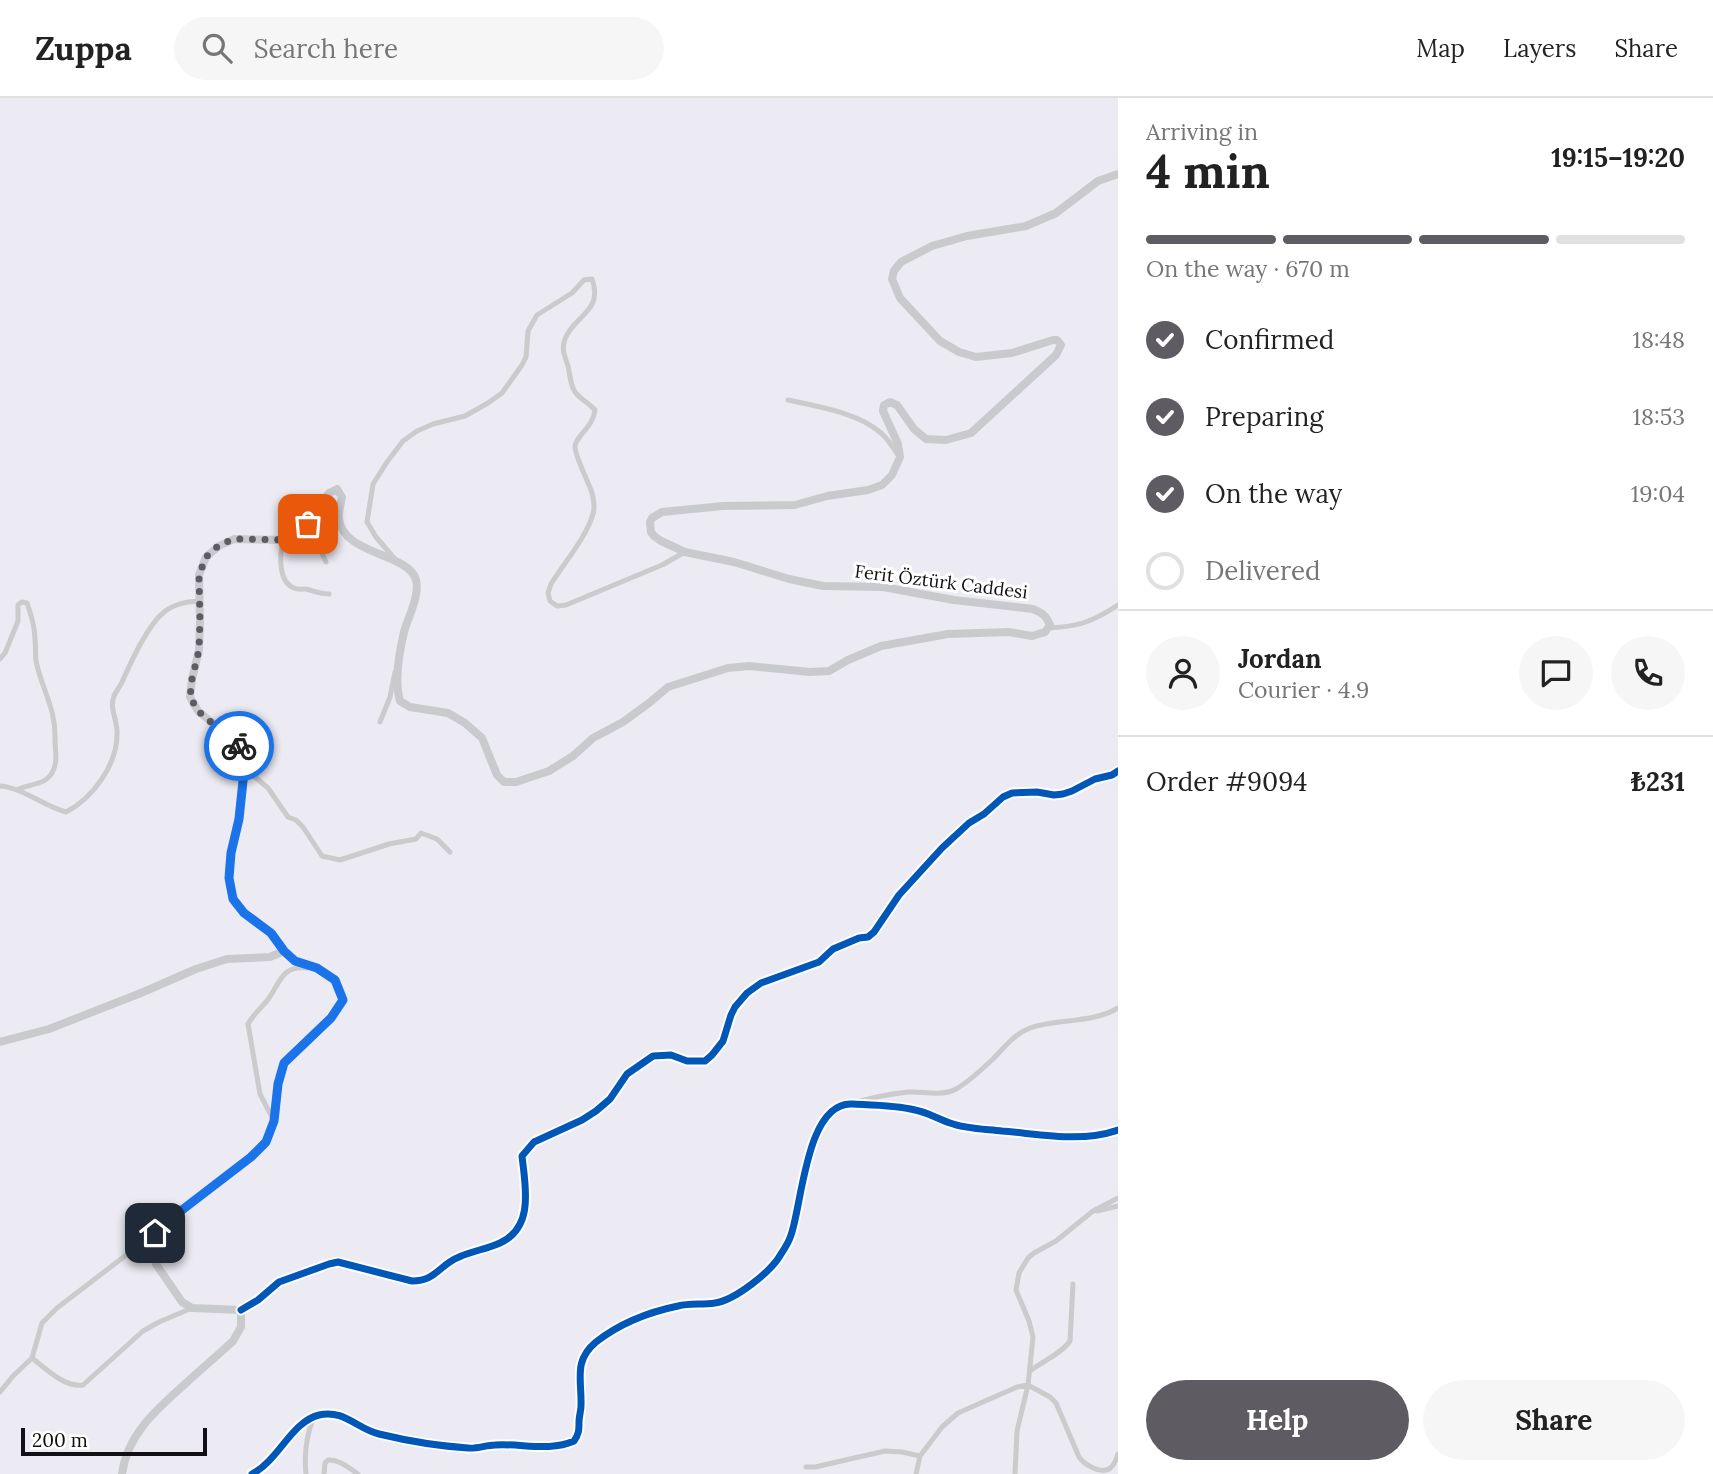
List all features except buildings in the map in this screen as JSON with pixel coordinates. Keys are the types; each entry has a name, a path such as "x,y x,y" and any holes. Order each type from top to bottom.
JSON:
{"main road":[{"path":"900,457 898,444 883,411 887,403 897,405 914,429 926,439 946,440 971,432 1056,355 1061,345 1053,340 1012,353 976,357 959,352 940,341 900,298 892,279 894,271 901,262 932,246 967,236 1026,226 1056,213 1098,181 1118,174"},
{"name":"Ferit Öztürk Caddesi","path":"900,457 892,475 882,485 868,490 827,496 795,505 723,506 662,512 652,518 649,527 661,541 685,552 734,562 789,579 823,586 883,587 954,600 1033,609 1047,618 1050,625 1047,628"},
{"path":"122,1474 124,1461 136,1435 152,1414 233,1341 241,1327 241,1310 192,1308 182,1303 156,1264 153,1247 155,1233 266,1142 274,1121 278,1084 284,1063 331,1018 343,1000 335,980 317,968 295,961 271,933 244,913 233,899 229,878 231,853 239,819 245,762 239,745 198,711 190,697 199,650 199,575 206,557 219,545 234,539 293,539 308,524 329,492 337,489 342,498 338,517 342,529 352,540 399,563 416,579 398,662 400,701 410,707 448,713 465,723 482,738 497,775 504,782 516,782 549,771 573,756 593,738 623,722 668,687 727,668 749,666 810,672 829,671 881,646 970,632 1009,632 1032,636 1045,632 1047,628"},
{"path":"0,1042 49,1029 227,959 270,957 284,951"}],"street":[{"path":"399,563 367,522 373,484 387,462 403,441 417,431 465,416 502,393 526,357 528,331 537,314 572,293 583,280 592,279 595,288 592,305 569,332 563,349 575,392 595,410 594,419 575,446 576,455 594,497 593,514 551,584 548,593 550,601 557,606 566,605 662,565 685,552"},
{"path":"788,400 839,412 872,426 885,436 900,457"},
{"path":"308,524 326,562"},
{"path":"284,540 281,549 282,566 288,583 295,589 329,594"},
{"path":"0,786 17,790 66,812 74,808 105,775 117,732 114,697 134,657 164,612 191,601 200,602"},
{"path":"0,659 18,621 17,608 22,602 27,603 35,638 37,664 54,716 57,758 53,771 45,782 17,790"},
{"path":"1047,628 1073,627 1103,615 1118,605"},
{"path":"380,722 390,697 398,662"},
{"path":"245,762 254,777 268,788 288,817 303,827 322,856 340,860 398,841 416,839 421,833 437,839 450,852"},
{"path":"241,1310 279,1282 329,1264 338,1262 421,1281 430,1278 442,1266 458,1257 499,1243 514,1232 526,1207 522,1156 534,1142 589,1116 610,1098 627,1074 653,1056 671,1055 687,1061 705,1061 723,1041 735,1007 747,993 761,983 819,962 833,949 868,937 899,894 942,848 968,823 984,814 1003,797 1012,793 1063,794 1118,771"},
{"path":"274,1121 260,1094 248,1024 284,974 300,967 317,968"},
{"path":"252,1474 270,1461 301,1424 326,1414 352,1420 375,1433 431,1445 469,1448 495,1445 535,1447 574,1441 580,1429 582,1357 595,1343 642,1317 680,1305 715,1303 732,1298 777,1262 792,1234 805,1169 820,1127 834,1109 860,1100 904,1093 940,1093 953,1090 987,1065 1010,1041 1024,1031 1037,1026 1105,1015 1118,1008"},
{"path":"851,1104 907,1108 950,1123 985,1130 1062,1137 1089,1136 1118,1130"},
{"path":"1016,1474 1017,1431 1032,1354 1032,1329 1016,1290 1019,1273 1034,1253 1056,1241 1093,1211 1118,1198"},
{"path":"1093,1211 1118,1206"},
{"path":"0,1392 32,1358 42,1323 57,1308 155,1233"},
{"path":"1030,1371 1065,1348 1069,1341 1073,1284"},
{"path":"32,1358 66,1382 75,1386 83,1385 143,1331 192,1308"},
{"path":"916,1474 919,1456 942,1427 958,1413 1028,1385 1056,1403 1084,1463 1100,1470 1109,1469 1115,1464 1118,1454"},
{"path":"306,1474 307,1434 313,1418"},
{"path":"806,1466 815,1467 885,1451 919,1456"},
{"path":"324,1474 325,1463 332,1459 358,1474"}],"cycle path":[{"path":"241,1310 279,1282 329,1264 338,1262 412,1281 432,1276 459,1257 500,1243 519,1227 523,1216 526,1192 522,1156 534,1142 596,1111 610,1099 627,1074 653,1056 671,1055 687,1061 705,1061 723,1041 731,1015 747,993 761,983 819,962 833,949 868,937 899,895 942,848 1003,797 1012,793 1063,794 1118,771"},
{"path":"252,1474 270,1460 301,1425 309,1419 328,1414 343,1417 371,1432 446,1446 545,1447 574,1441 581,1408 581,1364 596,1342 624,1324 656,1312 683,1305 710,1304 732,1297 752,1284 776,1261 791,1235 815,1137 825,1119 837,1108 852,1104 900,1107 924,1112 962,1126 1046,1135 1090,1136 1118,1130"}],"way so far":[{"path":"239,746 198,711 190,697 199,650 199,575 206,557 219,545 234,539 293,539 308,524"}],"route":[{"path":"155,1233 266,1142 274,1121 278,1084 284,1063 331,1018 343,1000 335,980 317,968 295,961 271,933 244,913 233,899 229,878 231,853 239,819 245,762 239,746"}]}
